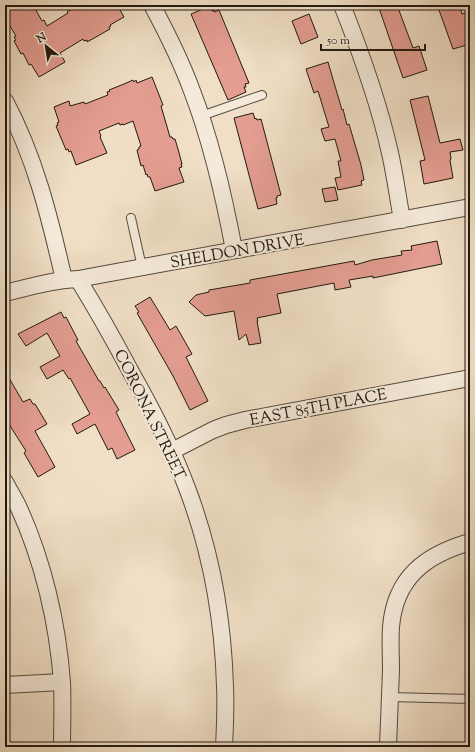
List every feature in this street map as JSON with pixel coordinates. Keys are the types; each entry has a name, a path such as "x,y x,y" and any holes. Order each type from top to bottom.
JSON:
{"street":[{"path":"152,5 192,90 201,116 213,154 234,250"},
{"path":"342,5 379,109 390,153 402,220"},
{"name":"CORONA STREET","path":"5,101 27,148 71,280 104,322 153,411 188,489 206,548 221,626 224,666 224,747"},
{"name":"SHELDON DRIVE","path":"5,293 32,286 142,268 470,207"},
{"name":"EAST 85TH PLACE","path":"172,451 213,430 245,420 470,378"},
{"path":"5,482 18,507 34,546 50,603 62,682 62,747"},
{"path":"388,747 391,628 394,607 398,596 411,575 426,561 455,546 470,542"},
{"path":"5,685 62,682"}],"lane":[{"path":"201,116 262,95"},
{"path":"131,218 142,268"},
{"path":"390,696 470,699"}],"building":[{"path":"5,5 33,5 42,21 44,20 47,26 78,5 117,5 124,17 110,25 110,29 96,37 87,42 87,40 84,41 83,39 60,53 65,62 39,77 31,64 29,65 23,53 21,54 14,41 16,40 14,37 16,36 5,18"},
{"path":"378,5 397,5 413,48 419,46 427,70 403,78"},
{"path":"452,5 459,5 462,14 470,11 470,44 453,49 439,10"},
{"path":"210,6 214,12 219,10 249,83 245,84 246,87 244,87 246,92 228,100 191,14"},
{"path":"309,14 318,37 301,44 292,21"},
{"path":"328,62 347,125 349,124 364,180 361,181 362,185 338,190 335,178 341,177 338,161 341,161 335,139 325,141 321,129 329,127 318,91 314,93 306,69"},
{"path":"152,77 163,105 161,106 170,137 175,139 182,164 182,167 179,168 184,182 155,191 150,177 148,177 147,174 146,175 143,165 141,166 137,150 141,146 133,121 123,125 120,125 119,123 99,131 107,153 76,165 71,151 69,152 68,149 66,150 56,126 59,122 54,107 69,101 70,106 84,102 85,104 108,95 107,92 110,91 109,90 133,80 134,82 136,80 137,83"},
{"path":"428,96 440,143 460,139 463,150 450,152 453,178 424,184 420,161 425,160 410,100"},
{"path":"253,113 255,119 261,119 281,195 277,196 276,198 277,204 258,209 234,118"},
{"path":"335,187 338,200 325,202 322,189"},
{"path":"437,241 442,264 373,278 373,276 349,280 351,287 335,290 334,283 277,294 281,313 257,318 261,343 249,345 246,334 239,340 234,311 205,316 189,302 196,295 209,292 209,290 250,283 250,280 354,261 355,265 372,260 402,255 401,251 412,250 411,246"},
{"path":"150,297 170,330 176,326 192,354 186,357 208,401 190,410 173,376 137,313 139,312 135,306"},
{"path":"61,312 64,318 66,317 78,340 76,341 99,381 104,388 105,387 119,410 116,412 135,450 117,459 112,448 108,450 95,424 77,434 72,424 90,414 70,378 69,379 63,370 47,379 40,367 60,356 47,333 26,346 18,334"},
{"path":"5,371 23,402 30,399 33,404 35,404 47,424 35,431 55,467 38,477 24,453 26,451 5,418"}]}
